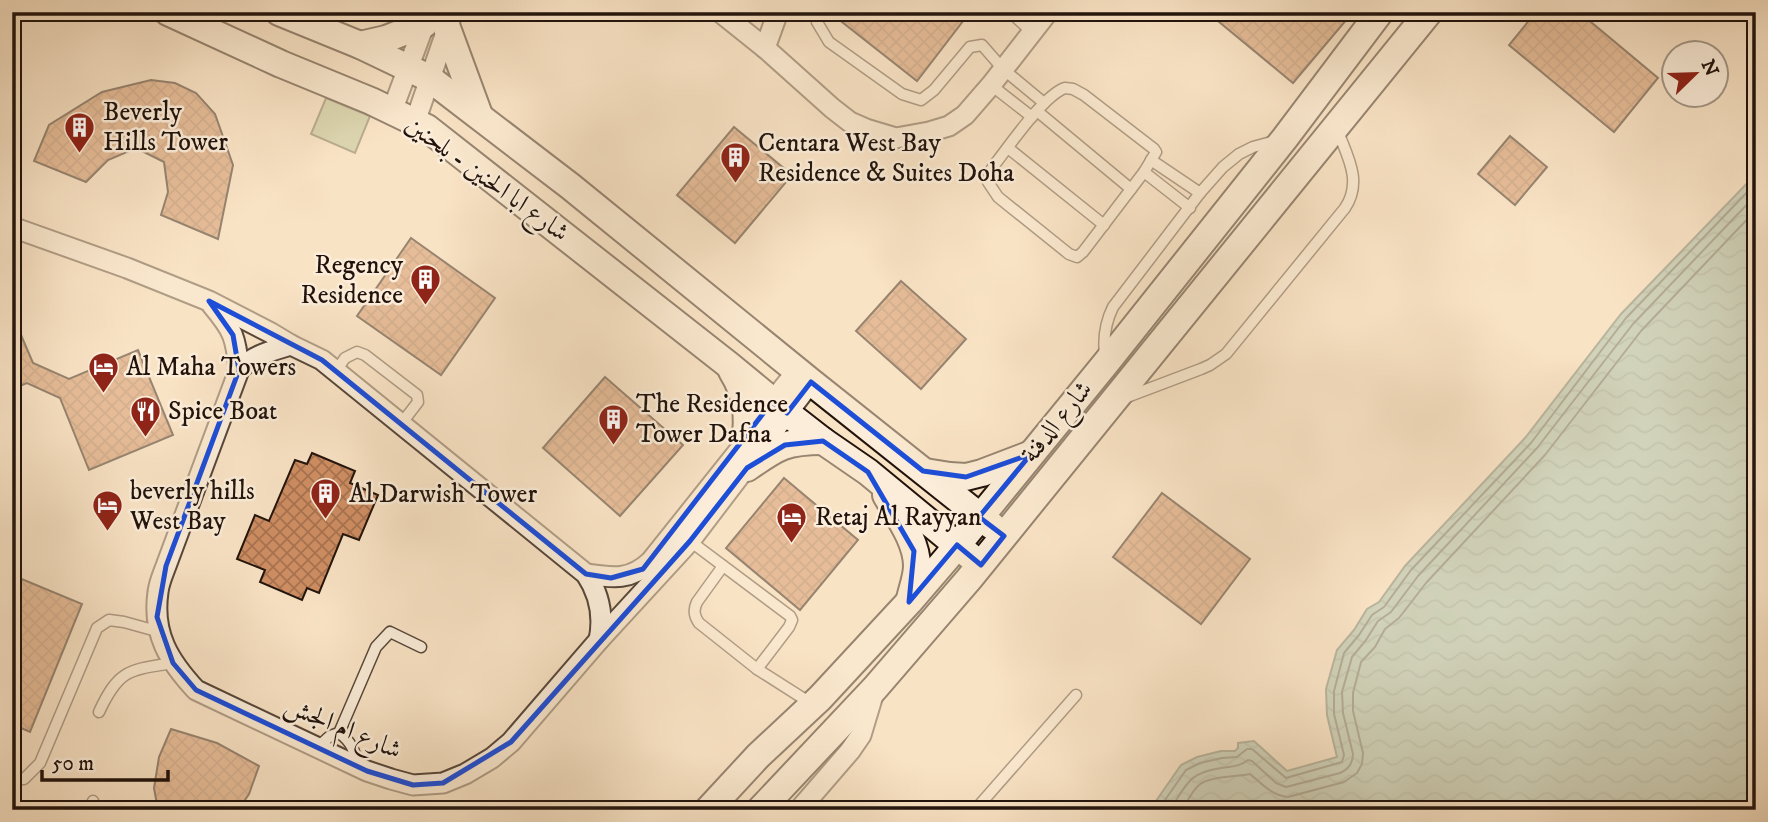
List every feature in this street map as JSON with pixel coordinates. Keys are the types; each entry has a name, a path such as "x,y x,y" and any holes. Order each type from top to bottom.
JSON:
{"main road":[{"name":"شارع ابا الحنين - بلحنين","path":"168,12 404,116 454,149 823,442 868,472 981,565"},
{"name":"شارع ابا الحنين - بلحنين","path":"279,12 360,45 419,73 479,115 1004,536"},
{"name":"شارع الدفنة","path":"707,808 758,755 813,705 909,602 1106,363 1285,138 1380,12"},
{"name":"شارع الدفنة","path":"760,810 875,688 981,565 1429,12"},
{"path":"360,45 386,39 438,19 479,115"},
{"path":"730,366 747,403 746,456 772,451 800,441 823,442"},
{"path":"923,471 965,477 1031,454"},
{"path":"868,472 897,513 914,551 917,566 909,602"}],"street":[{"path":"720,12 850,122 897,138 949,126 965,115 1048,12"},
{"path":"765,48 778,12"},
{"path":"404,116 438,19"},
{"path":"12,227 114,263 209,302 323,360 586,574 600,606 599,640"},
{"path":"209,302 233,335 239,370"},
{"path":"239,370 258,356 291,345"},
{"name":"شارع ام الجش","path":"239,370 158,591 157,617 163,642 173,663 196,691 356,766 413,785 443,783 465,774 492,758 511,742 599,640 690,541 746,456"},
{"path":"586,574 625,577 643,569 746,456 779,407 804,377"},
{"name":"شارع الدفنة","path":"799,810 861,735 875,688"}],"lane":[{"path":"816,12 817,22 829,42 902,94 921,100 934,90 970,47 982,45 1038,111 1131,189"},
{"path":"1010,12 1032,32"},
{"path":"991,85 1038,111"},
{"path":"1073,89 1156,152 1144,172 1077,257 1069,254 998,197 988,182 989,173 1038,111 1057,91 1073,89"},
{"path":"1113,401 1210,365 1233,346 1349,201 1354,185 1353,177 1336,128"},
{"path":"1106,363 1103,340 1106,321 1113,307 1200,193 1223,167 1239,154 1285,138"},
{"path":"1008,148 1104,225"},
{"path":"1152,160 1200,193"},
{"path":"1144,172 1190,208"},
{"path":"336,371 345,358 356,352 365,355 417,394 418,402 401,424"},
{"path":"690,541 788,614 792,620 757,669"},
{"path":"723,566 694,607 695,618 757,669 813,705"},
{"path":"12,780 24,779 40,763 97,628 109,620 160,632"},
{"path":"317,747 330,736 339,733 376,647 390,632 421,647"},
{"path":"99,712 106,695 127,672 173,663"},
{"path":"975,810 1076,695"},
{"path":"339,733 344,736 357,757 356,766"},
{"path":"12,801 16,810"}],"highlighted area":[{"path":"209,301 322,360 586,574 611,578 643,569 772,402 787,413 811,382 923,471 966,477 1031,454 979,517 1004,536 981,565 957,545 909,602 914,551 868,472 823,441 785,445 747,468 690,541 511,742 443,783 413,785 367,771 196,690 173,663 157,617 166,566 239,370 233,335"}],"shaded area":[{"path":"326,98 370,116 355,153 311,134"}],"water":[{"path":"1756,174 1756,810 1148,810 1181,765 1197,757 1221,751 1235,751 1238,743 1254,741 1287,771 1337,757 1327,715 1326,689 1337,650 1367,609 1379,602 1405,566 1525,438 1621,314"}],"building":[{"path":"849,12 970,12 917,81 842,22"},
{"path":"1207,12 1353,12 1293,83"},
{"path":"1536,12 1579,12 1658,78 1614,132 1509,45"},
{"name":"Beverly Hills Tower","path":"151,80 175,83 196,93 215,114 233,165 218,239 161,215 168,192 164,162 136,148 108,160 86,182 34,161 49,125 102,92"},
{"name":"Centara West Bay Residence & Suites Doha","path":"734,127 792,175 735,243 677,195"},
{"path":"1510,136 1547,167 1515,205 1478,174"},
{"name":"Regency Residence","path":"411,238 495,298 441,375 357,316"},
{"path":"901,281 966,339 921,389 856,331"},
{"name":"Al Maha Towers","path":"12,314 33,363 69,379 138,350 173,435 89,470 60,398 27,383 12,389"},
{"name":"The Residence Tower Dafna","path":"605,377 683,445 620,516 543,448"},
{"name":"Al Darwish Tower","path":"312,453 355,471 350,483 378,495 359,540 343,534 319,593 307,588 302,600 260,582 265,570 237,559 255,515 269,521 295,460 307,464"},
{"name":"Retaj Al Rayyan","path":"784,478 858,540 800,610 726,548"},
{"path":"1162,493 1250,559 1201,624 1113,557"},
{"path":"12,575 82,604 30,732 12,724"},
{"path":"171,729 217,743 259,766 249,794 238,810 158,810 154,788 159,757"}],"place":[{"name":"Beverly Hills Tower","path":"80,154"},
{"name":"Centara West Bay Residence & Suites Doha","path":"735,185"},
{"name":"Regency Residence","path":"426,307"},
{"name":"Al Maha Towers","path":"103,394"},
{"name":"Spice Boat","path":"145,438"},
{"name":"The Residence Tower Dafna","path":"613,446"},
{"name":"Al Darwish Tower","path":"326,521"},
{"name":"beverly hills West Bay","path":"107,533"},
{"name":"Retaj Al Rayyan","path":"792,544"}]}
